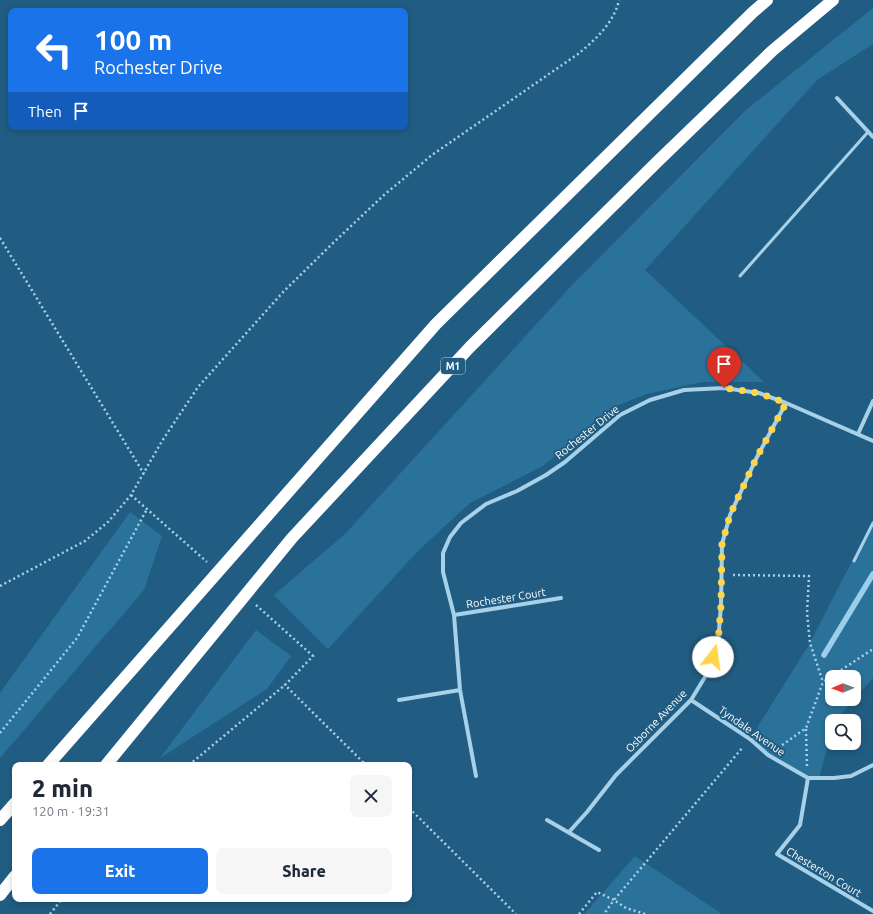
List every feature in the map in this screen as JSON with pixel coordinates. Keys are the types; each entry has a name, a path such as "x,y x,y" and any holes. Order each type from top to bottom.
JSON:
{"highway":[{"path":"51,762 436,324 752,13 767,0"},
{"name":"M1","path":"108,762 292,538 470,347 651,167 766,57 833,0"},
{"path":"0,820 12,806"},
{"path":"0,894 12,880"}],"street":[{"path":"837,98 873,137"},
{"name":"Rochester Drive","path":"447,593 443,572 444,553 450,537 461,523 486,504 517,491 546,475 565,462 620,415 650,400 684,390 724,388 759,393 786,403 873,441"},
{"path":"858,434 873,401"},
{"name":"Osborne Avenue","path":"569,832 616,775 691,700 708,672 718,643 721,605 722,544 730,515 756,459 786,403"},
{"name":"Rochester Court","path":"447,593 454,616 460,690 476,776"},
{"name":"Rochester Court","path":"454,616 561,598"},
{"path":"399,700 460,690"},
{"name":"Tyndale Avenue","path":"691,700 750,739 768,756 808,778 852,776 873,765"},
{"name":"Chesterton Court","path":"808,778 800,825 777,854 873,912"},
{"path":"547,820 599,850"}],"lane":[{"path":"740,276 868,132"},
{"path":"854,561 873,523"}],"path":[{"path":"0,586 85,541 108,522 131,495 162,441 198,387 284,291 332,243 384,196 432,156 596,40 610,22 619,0"},
{"path":"0,238 144,474"},
{"path":"131,495 211,566"},
{"path":"0,733 76,638 146,509"},
{"path":"722,575 809,576 807,613 810,643 823,682"},
{"path":"193,762 285,685 313,656 252,602"},
{"path":"808,778 806,728 823,682 873,649"},
{"path":"285,685 363,762"},
{"path":"768,756 806,728"},
{"path":"604,914 614,900 750,739"},
{"path":"412,811 516,914"},
{"path":"579,914 598,892 626,908 645,914"},
{"path":"50,914 60,902"}],"shaded area":[{"path":"873,8 873,44 817,80 645,270 764,382 702,382 647,394 616,406 543,466 470,503 417,552 328,649 274,595 345,534 574,283 746,110"},
{"path":"130,512 162,536 144,590 0,758 0,693"},
{"path":"873,520 873,678 861,692 861,670 825,670 825,706 848,706 841,714 825,714 825,750 827,750 819,778 808,778 768,755 750,739 810,643"},
{"path":"256,630 291,656 267,689 160,758"},
{"path":"635,856 722,914 584,914"}],"waterway":[{"path":"824,655 873,574"}],"route":[{"path":"713,657 718,643 721,605 722,544 730,515 746,484 756,459 786,403 759,393 724,388"}]}
